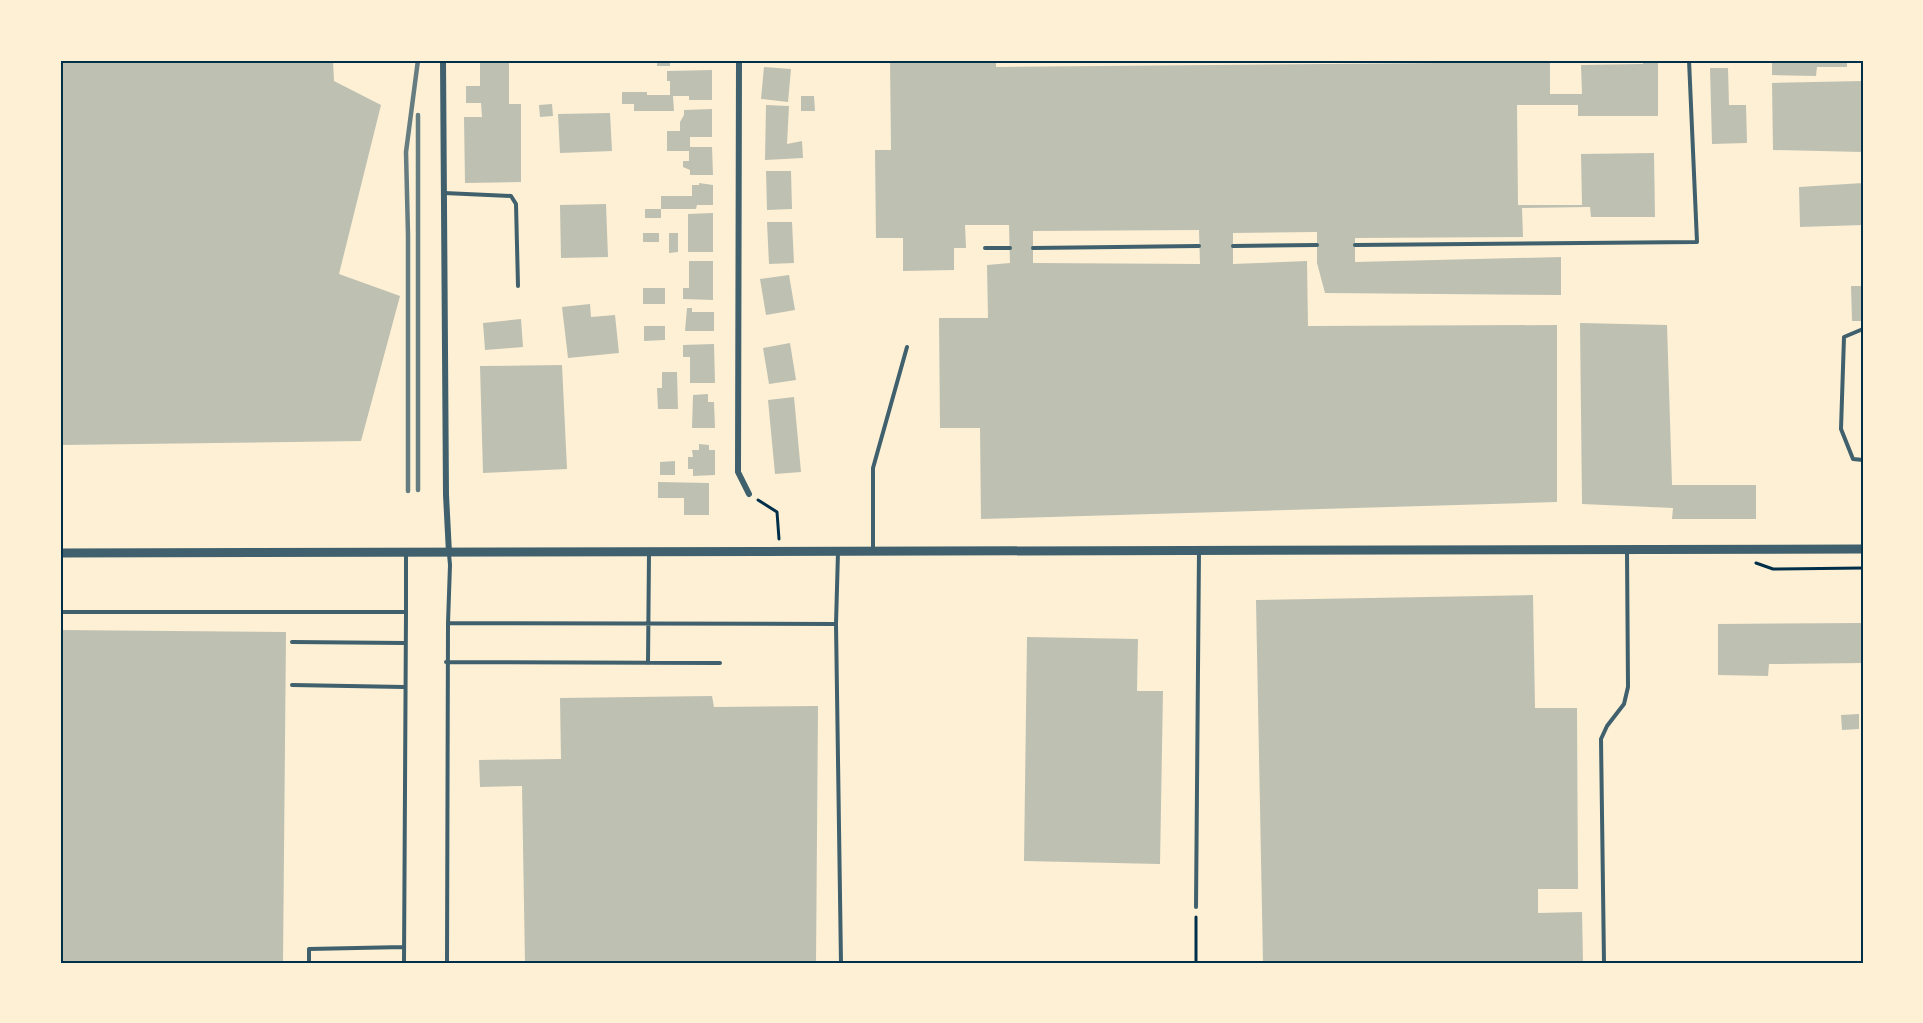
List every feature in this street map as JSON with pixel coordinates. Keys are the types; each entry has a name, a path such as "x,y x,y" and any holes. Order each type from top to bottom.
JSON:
{"street":[{"path":"443,60 446,506 449,553"},
{"path":"739,60 738,472 749,494"},
{"path":"60,553 1863,549"}],"lane":[{"path":"1355,245 1697,242 1689,60"},
{"path":"443,193 511,196 516,204 518,286"},
{"path":"1233,246 1317,245"},
{"path":"1033,248 1199,246"},
{"path":"985,248 1010,248"},
{"path":"1863,329 1844,338 1841,429 1852,459 1863,460"},
{"path":"873,552 873,468 907,347"},
{"path":"1196,907 1198,550"},
{"path":"1604,963 1601,739 1607,726 1624,704 1628,687 1627,551"},
{"path":"648,663 649,552"},
{"path":"838,552 836,624 841,963"},
{"path":"404,963 406,553"},
{"path":"447,963 446,662 449,553"},
{"path":"60,612 406,612"},
{"path":"448,622 836,624"},
{"path":"292,642 405,643"},
{"path":"446,662 720,663"},
{"path":"292,685 404,687"},
{"path":"309,963 309,949 404,947"}],"path":[{"path":"749,494 777,512 778,552"},
{"path":"1196,907 1196,963"}],"building":[{"path":"60,60 333,60 334,81 381,105 339,274 400,296 361,441 60,445"},
{"path":"480,60 509,60 509,104 521,104 521,182 465,183 464,117 482,117 481,103 466,103 466,86 480,86"},
{"path":"657,60 670,60 670,66 657,66"},
{"path":"890,60 996,60 996,67 1550,62 1550,94 1582,94 1581,65 1643,64 1643,60 1658,60 1658,116 1578,116 1578,105 1517,105 1518,205 1582,205 1581,154 1654,153 1655,217 1591,217 1590,207 1522,208 1523,237 1355,238 1355,262 1561,257 1561,295 1325,293 1317,263 1317,232 1233,233 1233,264 1307,261 1308,326 1557,325 1557,502 981,519 980,428 940,428 939,318 988,318 987,265 1010,263 1009,225 965,225 966,248 954,248 954,270 903,271 903,238 876,238 875,150 891,150","holes":["1199,230 1200,264 1033,263 1033,231"]},
{"path":"1772,60 1847,60 1847,67 1817,67 1816,76 1772,75"},
{"path":"764,67 791,69 788,102 761,99"},
{"path":"1710,68 1728,68 1729,105 1746,105 1747,143 1712,144"},
{"path":"712,70 712,100 689,100 689,96 673,96 674,111 634,111 634,104 622,104 622,92 670,95 667,71"},
{"path":"1863,81 1863,152 1773,150 1772,83"},
{"path":"801,96 814,96 815,111 801,111"},
{"path":"552,104 553,116 540,117 539,105"},
{"path":"766,105 789,106 787,144 802,141 803,158 765,160"},
{"path":"712,109 712,137 690,137 690,147 712,147 713,175 690,175 690,170 683,167 683,161 689,161 689,151 667,151 667,131 680,131 684,110"},
{"path":"610,113 612,151 560,153 558,114"},
{"path":"766,171 791,171 792,209 767,210"},
{"path":"699,183 713,185 713,205 697,205 696,209 661,209 661,196 692,196 692,185 699,185"},
{"path":"1863,183 1863,225 1800,227 1799,187"},
{"path":"606,204 608,257 561,258 560,205"},
{"path":"645,209 661,209 661,218 645,218"},
{"path":"713,213 713,252 688,252 688,214"},
{"path":"767,222 792,222 794,263 769,264"},
{"path":"643,233 659,233 659,242 643,242"},
{"path":"669,233 678,233 678,252 669,253"},
{"path":"689,261 713,261 713,300 683,299 683,288 689,288"},
{"path":"789,275 795,310 766,315 760,279"},
{"path":"1851,286 1863,286 1863,321 1852,321"},
{"path":"643,288 665,288 665,304 643,304"},
{"path":"590,304 591,317 615,315 619,353 568,358 562,307"},
{"path":"687,308 692,308 692,312 714,312 714,331 685,331"},
{"path":"521,319 523,347 485,350 483,323"},
{"path":"1580,323 1667,325 1672,485 1756,485 1756,519 1672,519 1673,508 1582,504"},
{"path":"644,326 665,326 665,340 644,341"},
{"path":"790,343 796,380 769,384 763,348"},
{"path":"714,344 715,383 690,383 690,357 683,357 683,345"},
{"path":"562,365 567,469 483,473 480,366"},
{"path":"662,372 677,372 678,409 658,409 657,388 662,388"},
{"path":"708,394 708,402 714,402 715,428 692,428 693,395"},
{"path":"794,397 801,472 775,474 768,400"},
{"path":"699,444 709,445 709,450 715,450 715,475 693,476 693,469 688,469 688,457 693,457 692,450 699,450"},
{"path":"675,461 675,475 660,475 660,462"},
{"path":"658,482 709,483 709,515 684,515 684,498 658,498"},
{"path":"1533,595 1535,708 1577,708 1578,889 1538,889 1538,913 1582,912 1583,963 1263,963 1256,600"},
{"path":"1863,623 1863,663 1769,664 1768,676 1718,675 1718,624"},
{"path":"60,630 286,632 283,963 60,963"},
{"path":"1027,637 1138,639 1137,691 1163,691 1160,864 1024,861"},
{"path":"712,696 714,707 818,706 816,963 525,963 522,786 480,787 479,760 561,759 560,698"},
{"path":"1859,714 1859,729 1842,730 1841,715"}],"railway":[{"path":"408,491 406,152 418,60"},
{"path":"418,115 418,490"}]}
